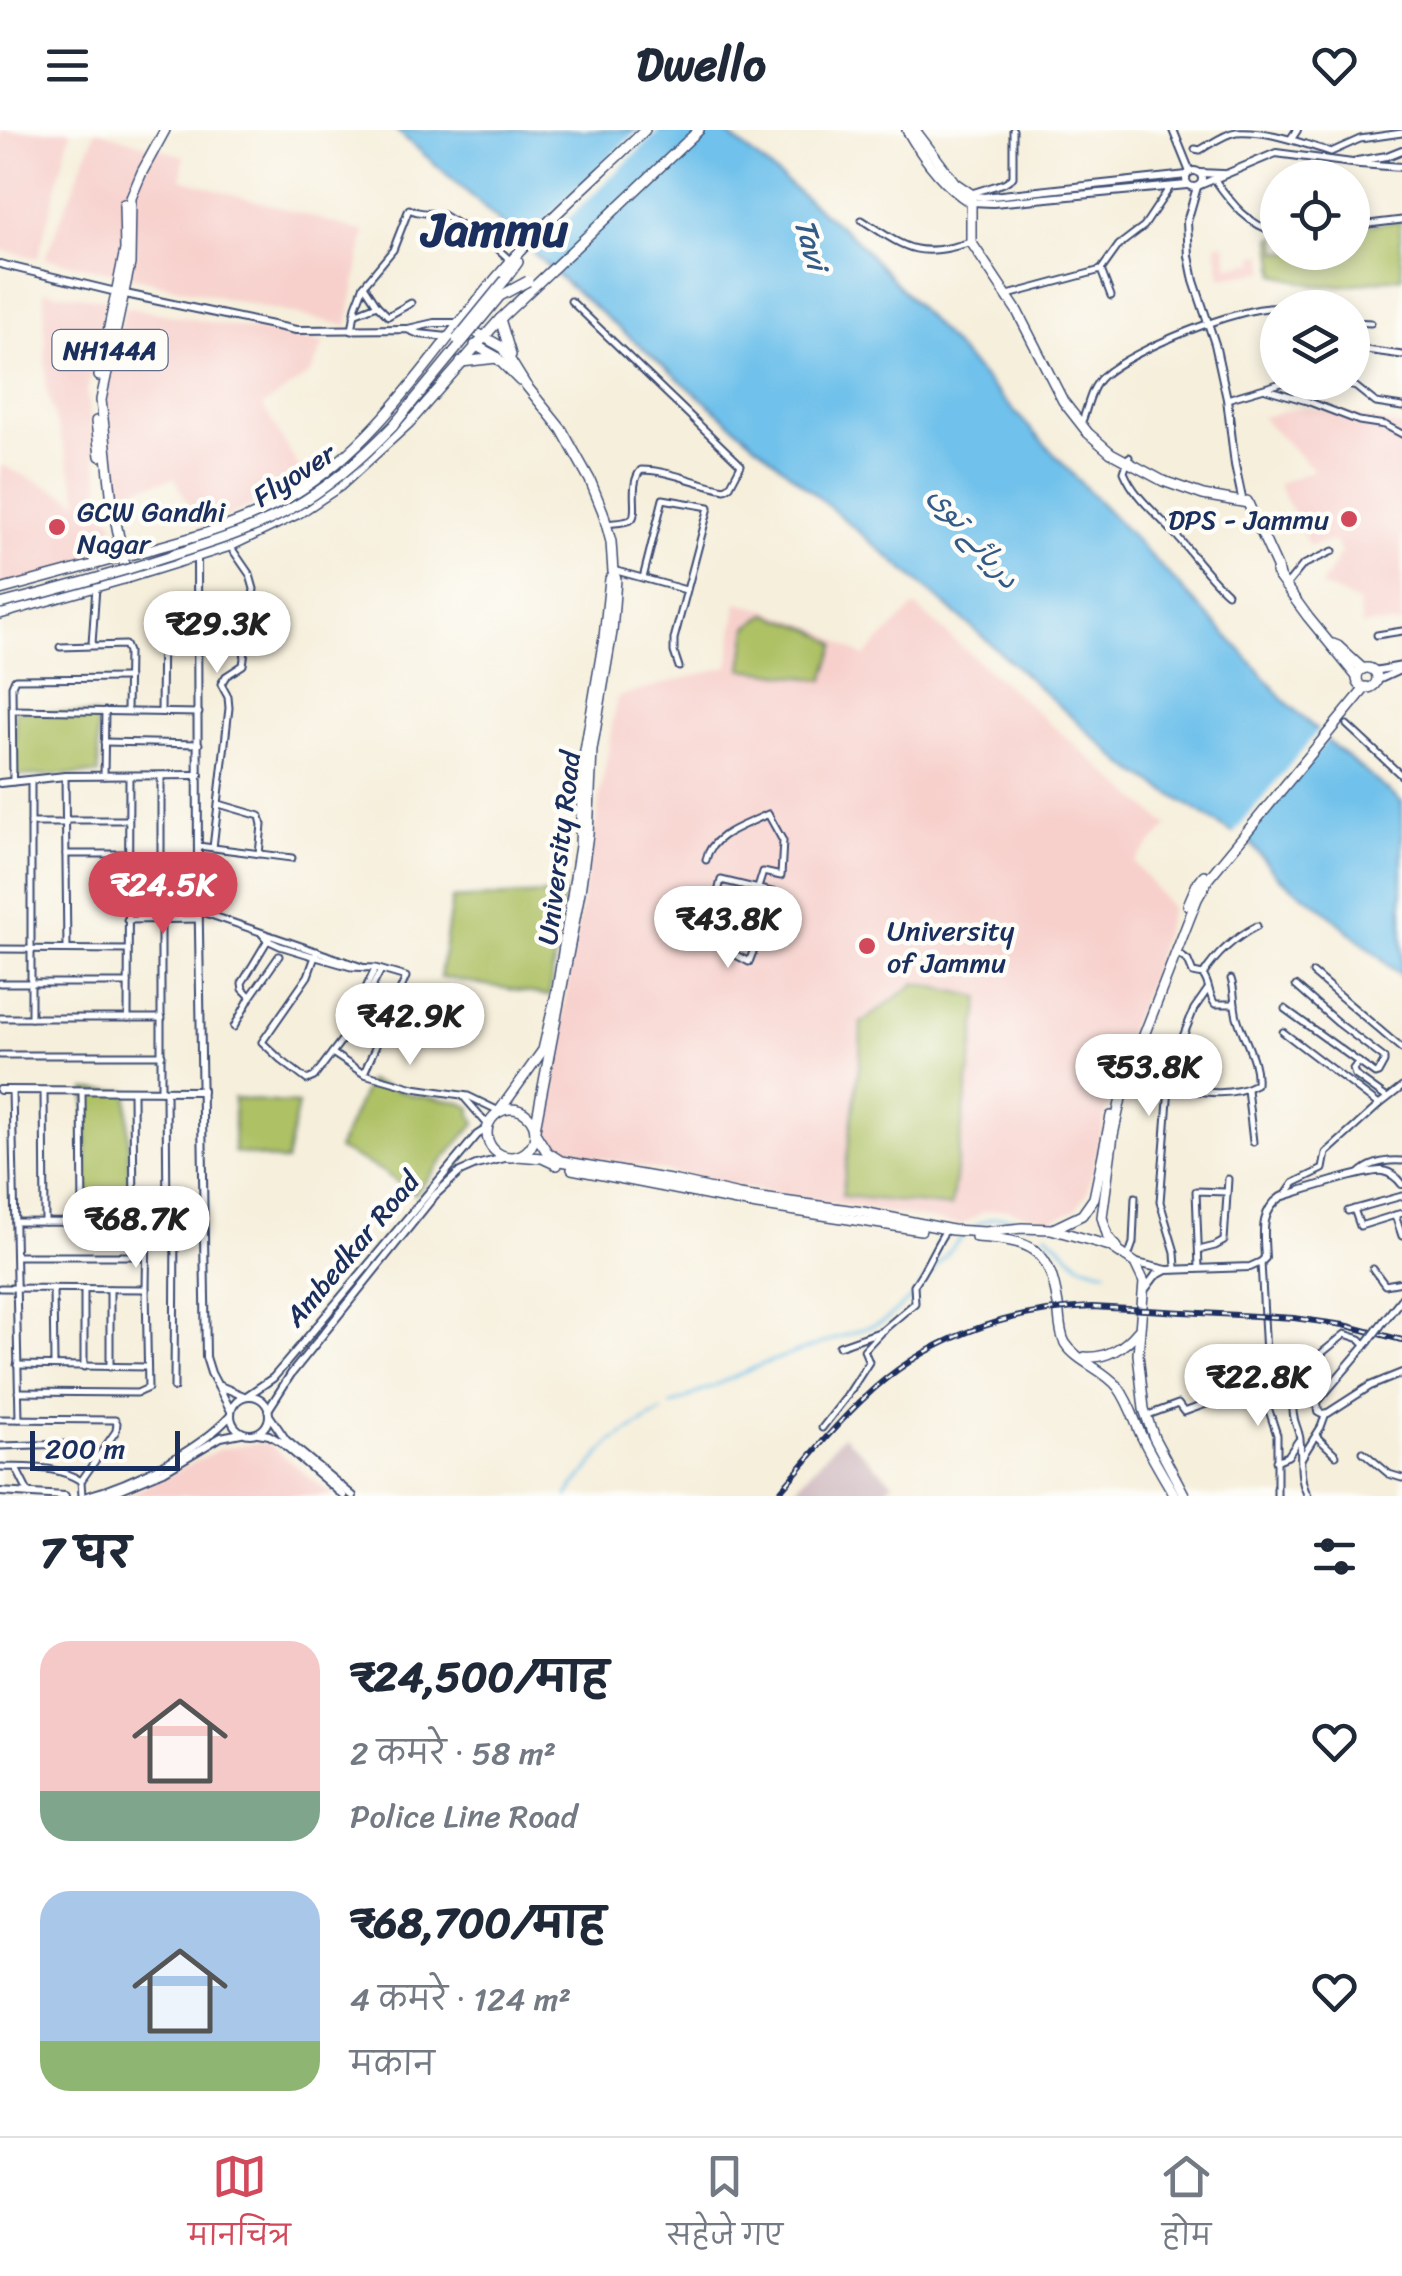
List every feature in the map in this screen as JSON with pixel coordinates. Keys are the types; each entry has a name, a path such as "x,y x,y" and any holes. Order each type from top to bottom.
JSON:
{"main road":[{"name":"NH144A","path":"125,579 100,407 125,250 127,194 162,130"},
{"path":"0,590 195,536 264,511 321,477 367,436 426,370 448,336 492,284 648,130"},
{"path":"0,614 230,546 300,513 340,486 409,424 500,319 699,130"},
{"path":"1173,130 1192,173 1202,179 1188,222 1188,246 1194,281 1228,398 1244,498 1285,587 1364,682"},
{"path":"1291,139 1297,130"},
{"path":"915,131 970,198 994,203 1171,184 1198,186 1223,174"},
{"path":"1360,160 1402,150"},
{"path":"970,198 1192,173 1223,174 1276,153 1330,160"},
{"path":"1370,164 1402,166"},
{"path":"1188,185 1192,173"},
{"path":"970,198 971,242 1011,295 1083,419 1128,459"},
{"name":"Flyover","path":"0,602 230,532 294,503 347,465 390,423 505,280 518,257"},
{"path":"0,264 296,330 407,330 434,323 459,323 502,347 525,384"},
{"name":"Flyover","path":"0,602 128,569 231,536 296,506 349,468 393,426 500,296 528,281 546,277"},
{"name":"NH144A","path":"119,293 100,366 96,415 120,557"},
{"path":"1011,295 1068,409 1096,442 1186,490 1244,498"},
{"path":"500,319 516,368"},
{"path":"407,330 476,345 525,384"},
{"path":"437,353 447,349 456,358 444,380"},
{"path":"461,362 497,358"},
{"name":"University Road","path":"525,384 557,422 595,492 612,547 616,579 612,632 592,750 576,922 548,1046 535,1131"},
{"path":"195,536 206,1357 235,1428 241,1433"},
{"path":"88,566 115,543"},
{"path":"196,577 210,552"},
{"path":"182,561 196,577"},
{"path":"1052,1229 1082,1215 1094,1198 1117,1090 1191,896 1364,682 1402,668"},
{"path":"0,783 66,776 199,775"},
{"path":"1185,1496 1146,1416 1138,1370 1138,1331 1145,1290 1142,1274 1108,1237 1102,1217 1123,1089 1206,877"},
{"name":"University Road","path":"500,1111 548,1046"},
{"path":"0,1090 202,1091"},
{"path":"952,1233 864,1212 739,1195 562,1160 547,1152 531,1120 522,1111 510,1108 500,1111 489,1127 488,1138 498,1152 542,1158 568,1168 757,1205 952,1233 1052,1229 1102,1242 1128,1258 1172,1269 1243,1268 1261,1262 1265,1258 1266,1216 1275,1201 1285,1196 1360,1174 1383,1172 1395,1176 1402,1184"},
{"name":"Ambedkar Road","path":"246,1396 286,1364 477,1135 489,1127"},
{"path":"257,1433 266,1424 268,1412 291,1374 435,1195 460,1172 530,1148 535,1131"},
{"path":"1030,1229 1031,1246"},
{"path":"985,1234 1031,1246 1044,1259 1063,1338 1070,1349 1120,1390 1174,1496"},
{"path":"1145,1290 1156,1276 1172,1269"},
{"path":"1402,1298 1317,1402 1318,1412 1326,1413 1370,1386 1402,1373"},
{"path":"1078,1355 1105,1356 1138,1331"},
{"path":"218,1385 258,1398 286,1440 354,1496"},
{"path":"85,1496 174,1459 199,1442 231,1413 234,1403 246,1396"},
{"path":"105,1496 180,1463 222,1437 241,1433 257,1433 281,1442 342,1494"},
{"path":"0,1492 65,1496"}],"street":[{"path":"970,198 977,190 1004,184 1014,177 1013,130"},
{"path":"1195,149 1236,132 1270,131 1333,152 1360,139 1402,134"},
{"path":"1214,180 1234,208 1260,227"},
{"path":"1011,295 1101,270 1120,245 1149,220 1171,184"},
{"path":"352,331 364,284 393,250 408,209 442,215 518,257"},
{"path":"862,220 908,249 946,250 971,242"},
{"path":"1370,224 1402,220"},
{"path":"1101,270 1111,296"},
{"path":"364,284 388,316 411,303"},
{"path":"571,300 741,465 725,489 696,484 661,471 641,470 635,478 632,518 606,524"},
{"path":"354,314 378,305"},
{"path":"1083,419 1097,382 1122,362 1208,322 1260,308"},
{"path":"1370,351 1402,355"},
{"path":"1228,398 1260,390"},
{"path":"1370,398 1402,407"},
{"path":"1297,400 1402,434"},
{"path":"1128,459 1126,478 1143,503 1227,593"},
{"path":"643,578 662,500 710,507 673,645 679,667"},
{"path":"213,848 229,708 221,684 243,665 254,592 250,575 230,546"},
{"path":"1285,587 1303,565 1333,551"},
{"path":"613,571 686,590"},
{"path":"92,644 96,586"},
{"path":"161,712 162,623"},
{"path":"1376,634 1402,631"},
{"path":"60,647 125,645 127,712"},
{"path":"12,782 14,679 128,678"},
{"path":"13,710 199,713"},
{"path":"104,776 105,711"},
{"path":"1347,725 1400,772"},
{"path":"104,742 199,744"},
{"path":"66,776 68,949"},
{"path":"128,1018 129,776"},
{"path":"161,776 162,1054 174,1388"},
{"path":"31,780 31,1018"},
{"path":"218,804 260,816 260,854"},
{"path":"706,860 708,850 720,838 768,814 783,841 780,876 763,872 758,890"},
{"path":"31,824 129,820"},
{"path":"198,846 292,858"},
{"path":"66,854 128,854"},
{"path":"721,880 758,890 776,893 749,962 734,954 719,888 721,880"},
{"path":"127,920 199,915 406,978 364,1074"},
{"path":"1172,1269 1175,1252 1160,1202 1168,1072 1206,981 1228,945 1257,926"},
{"path":"250,996 242,983 267,937"},
{"path":"0,948 128,950"},
{"path":"1177,953 1206,981 1216,1005 1235,1004"},
{"path":"317,954 308,976 262,1040 306,1080 314,1077 350,1030 378,969"},
{"path":"234,1027 250,996 279,956"},
{"path":"1313,974 1402,1049"},
{"path":"1169,1087 1222,1094 1256,1083 1230,979"},
{"path":"0,983 128,983"},
{"path":"1286,1009 1376,1074 1385,1060 1296,986"},
{"path":"0,1018 162,1018"},
{"path":"1283,1032 1379,1104"},
{"path":"332,1053 364,1074 473,1098 500,1111"},
{"path":"0,1055 162,1054"},
{"path":"1359,1062 1354,1074 1387,1098"},
{"path":"1285,1196 1294,1184 1323,1169 1326,1153 1402,1087"},
{"path":"1247,1089 1253,1142"},
{"path":"12,1090 19,1419"},
{"path":"44,1091 45,1222"},
{"path":"82,1091 83,1222"},
{"path":"133,1091 134,1222"},
{"path":"464,1096 489,1127"},
{"path":"1360,1174 1377,1162 1402,1162"},
{"path":"1199,1250 1224,1241 1228,1179"},
{"path":"1199,1268 1196,1191 1226,1192"},
{"path":"1402,1196 1351,1210 1360,1226 1399,1214 1402,1236"},
{"path":"1128,1258 1133,1243 1135,1197"},
{"path":"15,1222 203,1223"},
{"path":"18,1392 141,1392 148,1388 147,1222"},
{"path":"822,1428 870,1362 864,1350 915,1303 914,1285 933,1251 952,1233"},
{"path":"16,1256 146,1256"},
{"path":"1261,1262 1266,1354 1263,1390 1275,1424 1277,1496"},
{"path":"1373,1270 1385,1285 1402,1282"},
{"path":"0,1288 146,1289"},
{"path":"54,1288 54,1366"},
{"path":"84,1288 84,1367"},
{"path":"110,1289 110,1368"},
{"path":"839,1346 882,1330"},
{"path":"1146,1416 1175,1405 1184,1412 1288,1380 1311,1368 1312,1361 1346,1334 1367,1343"},
{"path":"17,1365 147,1366"},
{"path":"1293,1407 1292,1418 1300,1438 1300,1475 1308,1496"},
{"path":"1301,1459 1326,1413"},
{"path":"0,1419 115,1420 116,1432 81,1481"},
{"path":"1316,1436 1336,1455"},
{"path":"1276,1460 1288,1456 1300,1438"},
{"path":"0,1446 72,1444"},
{"path":"1363,1452 1389,1474 1402,1478"},
{"path":"0,1467 58,1469 81,1481 85,1496"},
{"path":"16,1468 30,1494"}],"shaded area":[{"path":"0,130 71,130 38,258 0,250"},
{"path":"96,130 184,156 181,179 365,232 347,326 45,258"},
{"path":"1225,243 1228,266 1255,262 1255,255 1260,254 1260,270 1267,271 1221,278 1216,244"},
{"path":"44,291 106,300 87,392 104,514 113,519 118,558 0,589 0,467 80,502 46,387"},
{"path":"125,307 324,343 311,373 263,406 306,480 200,529 175,478 115,494 104,403"},
{"name":"DPS - Jammu","path":"1304,407 1402,427 1402,624 1362,625 1358,602 1321,586 1341,553 1335,541 1309,546 1278,484 1314,470 1261,417"},
{"name":"University of Jammu","path":"737,603 821,630 864,657 915,606 1168,826 1134,862 1171,908 1149,984 1120,1051 1087,1193 1075,1210 1047,1221 1007,1209 983,1212 961,1225 757,1190 555,1149 543,1129 617,697 729,666"},
{"path":"843,1435 893,1482 879,1496 789,1496"},
{"path":"266,1442 334,1496 127,1496 220,1449"}],"green space":[{"path":"1400,221 1402,277 1318,286 1276,275 1275,270 1370,270 1370,225"},
{"path":"767,614 814,630 836,644 824,680 742,669 748,627"},
{"path":"15,710 97,715 99,774 15,776"},
{"path":"564,893 549,996 440,977 452,899"},
{"path":"916,983 980,997 951,1207 842,1196 861,1023"},
{"path":"368,1081 413,1095 460,1102 471,1108 476,1122 415,1194 380,1170 338,1149"},
{"path":"86,1090 128,1091 129,1216 87,1215"},
{"path":"234,1098 298,1104 286,1162 234,1152"}],"water":[{"path":"396,130 723,130 854,238 1286,702 1402,802 1402,977 1326,911 1277,876 1252,845 1126,766 983,637 567,284"}],"pier":[{"path":"638,130 660,130 529,256 518,246"},
{"path":"1320,728 1329,737 1242,844 1231,837"}],"waterway":[{"path":"972,1229 999,1217 1029,1224"},
{"path":"1046,1233 1080,1264 1106,1271"},
{"path":"671,1405 763,1364 883,1322 910,1299 966,1234"},
{"path":"568,1496 611,1442 662,1411"}],"railway":[{"path":"776,1496 840,1422 887,1378 940,1344 1029,1314 1092,1307 1294,1318 1344,1325 1402,1340"}],"place":[{"name":"DPS - Jammu","path":"1349,519"},
{"name":"GCW Gandhi Nagar","path":"57,527"},
{"name":"University of Jammu","path":"867,946"}],"district":[{"name":"Jammu","path":"495,229"}],"water label":[{"name":"Tavi","path":"811,244"},
{"name":"دریائے توی","path":"974,537"}]}
